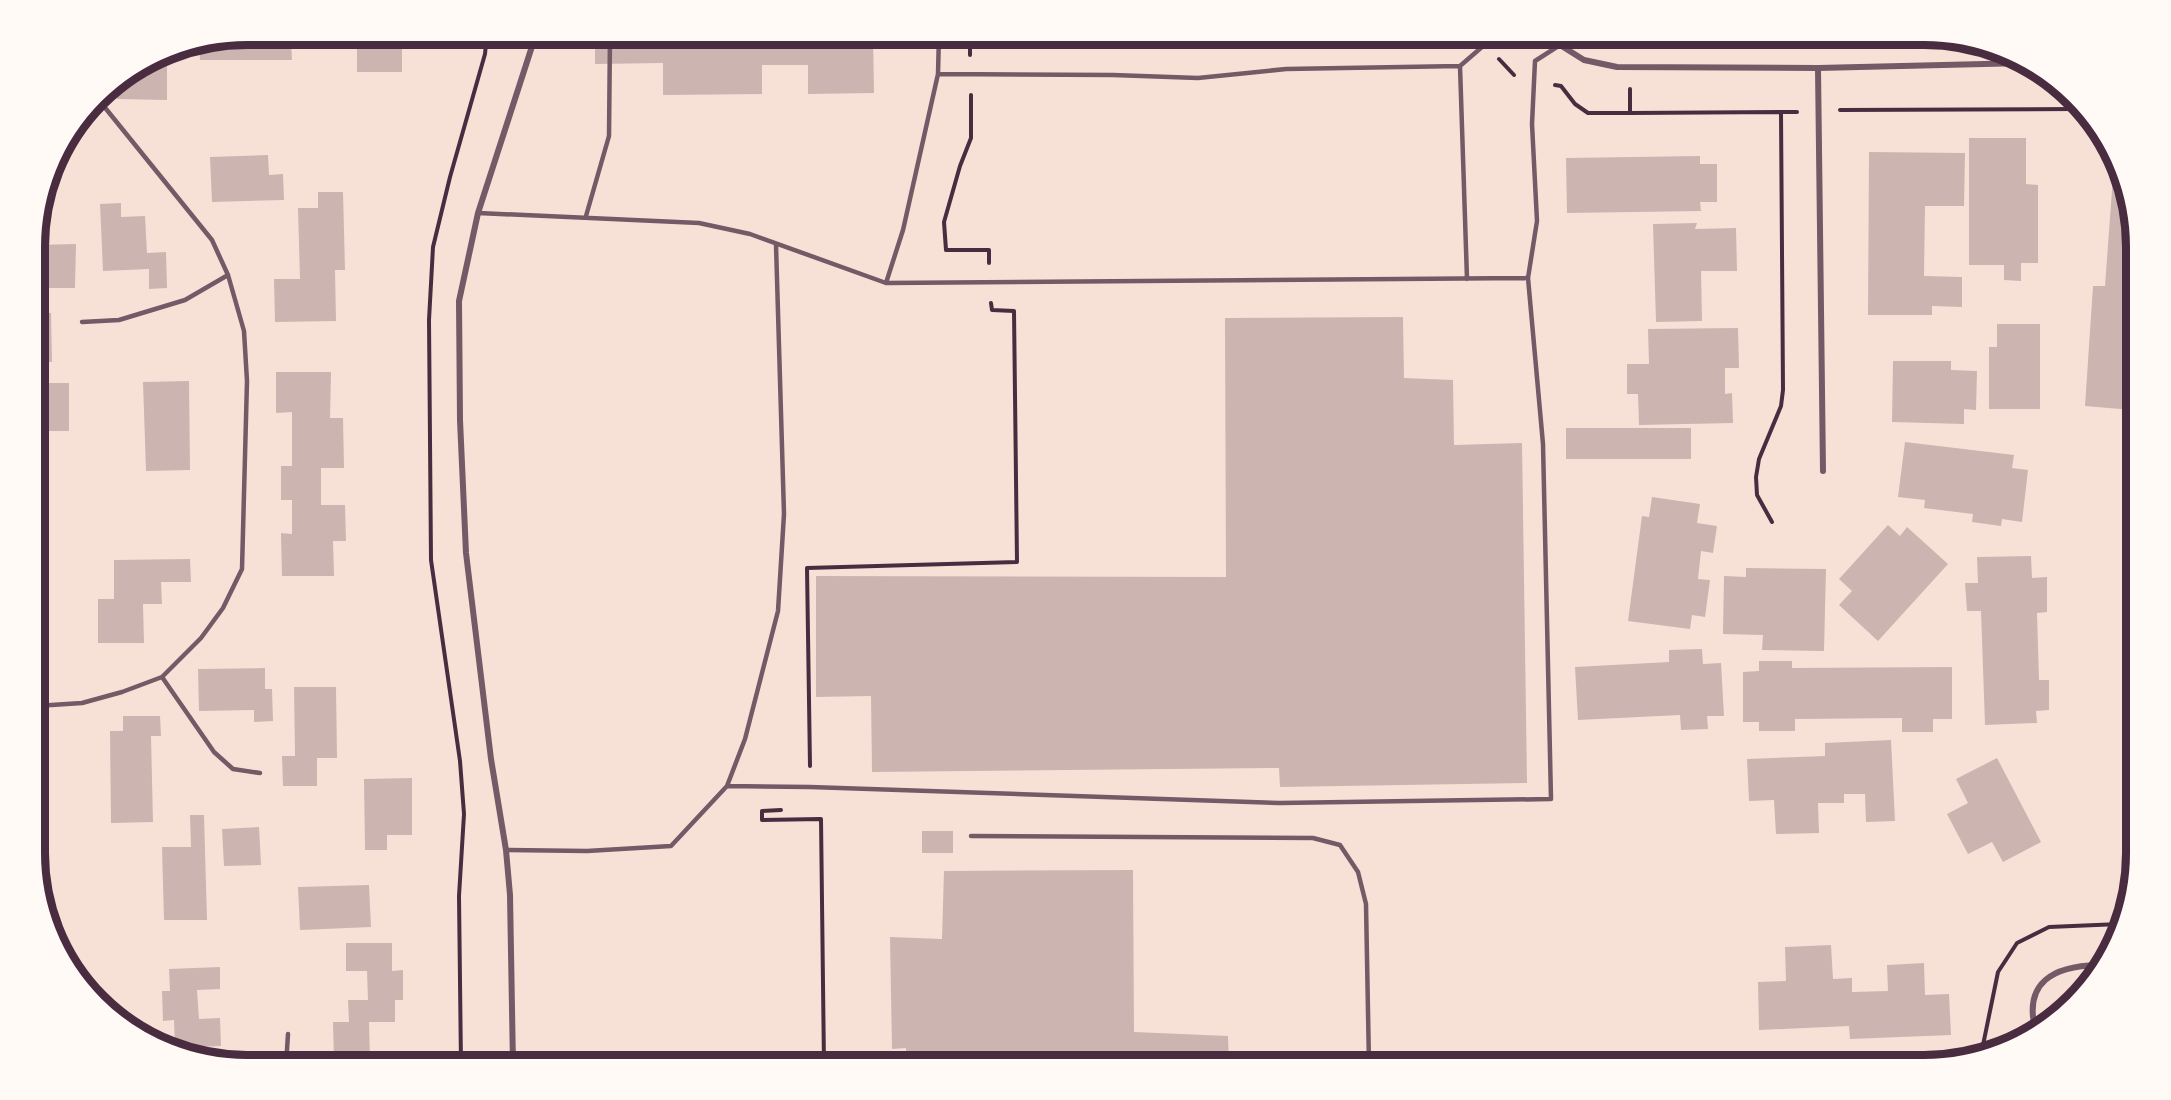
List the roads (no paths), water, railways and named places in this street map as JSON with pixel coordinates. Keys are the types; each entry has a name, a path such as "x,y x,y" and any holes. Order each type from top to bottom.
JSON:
{"street":[{"path":"513,1055 510,896 506,850 491,759 466,554 460,420 459,301 478,213 532,45"},
{"path":"1560,45 1584,60 1617,67 1818,68 2007,63"},
{"path":"1818,68 1823,471"},
{"path":"2035,1022 2032,1001 2040,984 2051,975 2064,969 2091,966"}],"lane":[{"path":"586,216 609,136 610,45"},
{"path":"886,283 903,230 938,74 939,45"},
{"path":"938,74 1198,78 1286,69 1460,66 1484,45"},
{"path":"727,786 1280,803 1551,799 1543,444 1528,278 1537,221 1533,124 1535,61 1560,45"},
{"path":"1460,66 1467,279"},
{"path":"45,705 82,703 122,692 162,677 201,639 223,608 242,569 247,381 244,331 228,274 212,240 103,105"},
{"path":"478,213 586,216 699,223 750,234 886,283 1528,278"},
{"path":"506,850 587,852 671,846 727,786 745,739 778,611 783,514 776,245"},
{"path":"82,322 119,320 184,300 228,274"},
{"path":"162,677 214,752 233,769 260,773"},
{"path":"971,836 1313,838 1340,845 1358,872 1366,904 1369,1055"},
{"path":"287,1055 288,1034"}]}
